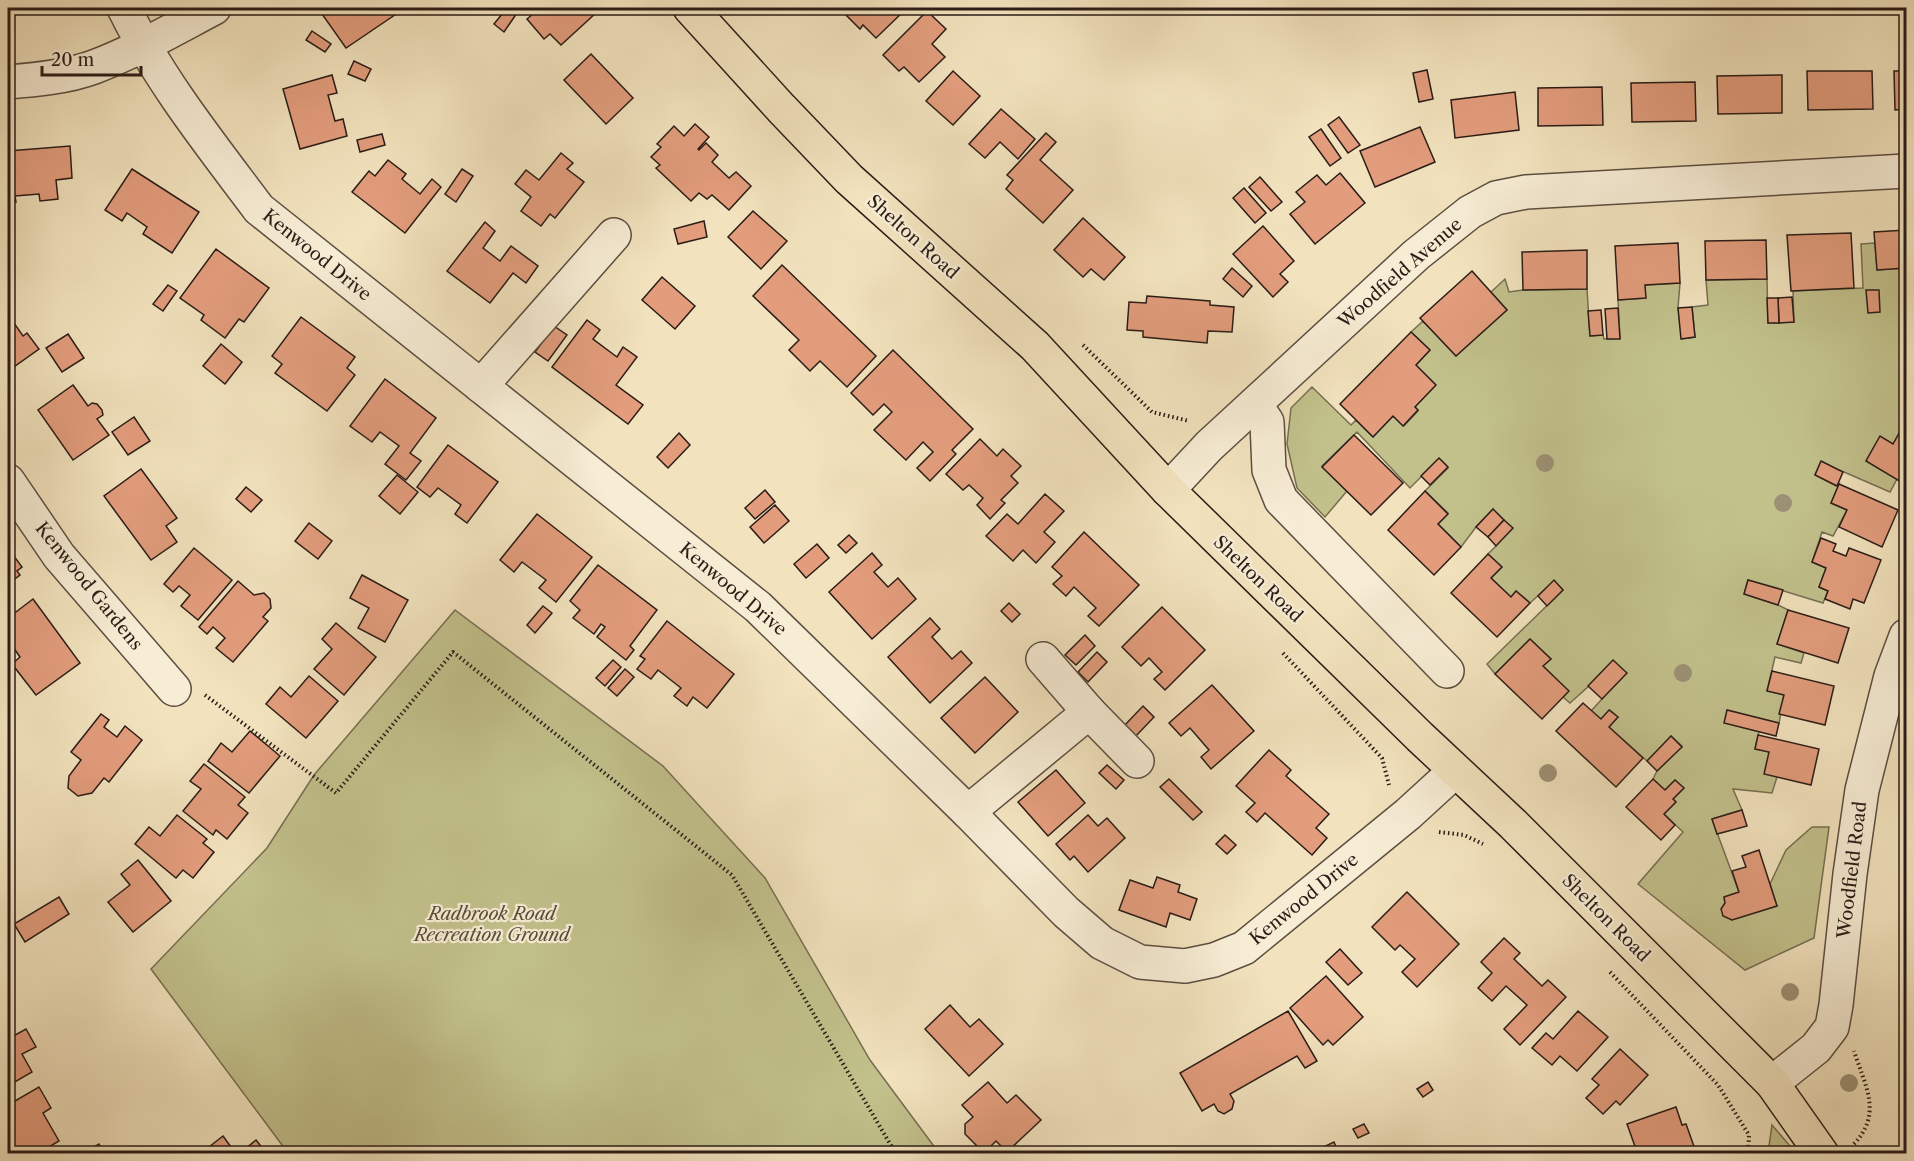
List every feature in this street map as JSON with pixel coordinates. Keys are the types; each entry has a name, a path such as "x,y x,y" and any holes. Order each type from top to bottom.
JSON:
{"main road":[{"name":"Shelton Road","path":"690,8 744,69 849,178 1035,346 1168,490 1455,771 1513,824 1773,1083 1836,1151"}],"street":[{"name":"Kenwood Drive","path":"124,8 144,45 203,135 260,209 758,607 968,812 1066,912 1102,944 1140,962 1185,966 1214,960 1244,948 1408,814 1455,771"},
{"path":"8,82 27,81 92,68 144,45 214,8"},
{"name":"Woodfield Avenue","path":"1168,490 1209,446 1416,255 1470,212 1496,198 1526,192 1906,171"},
{"path":"481,386 614,235"},
{"path":"1244,414 1267,422 1269,470 1281,500 1447,671"},
{"name":"Kenwood Gardens","path":"8,481 59,556 188,691"},
{"name":"Woodfield Road","path":"1773,1083 1816,1048 1832,1027 1862,790 1892,675 1906,636"},
{"path":"1043,659 1089,712 1137,760"},
{"path":"968,812 1089,712"}],"path":[{"path":"1081,344 1152,412 1188,421 1214,405 1244,414"},
{"path":"188,691 210,696 336,793 453,652 732,875 896,1154"},
{"path":"1433,832 1464,835 1491,848"},
{"path":"1605,967 1718,1085 1749,1135 1748,1154"},
{"path":"1832,1027 1853,1047 1871,1107 1865,1132 1836,1151"}],"green space":[{"path":"1875,243 1877,270 1906,268 1906,389 1903,393 1906,396 1906,421 1893,444 1880,437 1866,461 1897,479 1890,492 1821,462 1815,475 1836,486 1839,484 1831,503 1847,510 1833,536 1822,532 1812,562 1826,568 1819,587 1828,591 1823,603 1748,580 1744,594 1788,610 1777,644 1804,653 1801,663 1775,657 1767,691 1784,695 1779,723 1727,710 1759,732 1755,749 1769,752 1777,777 1772,793 1733,789 1742,810 1712,819 1739,892 1724,897 1723,915 1732,920 1777,906 1770,884 1786,850 1812,827 1829,827 1814,938 1745,970 1638,884 1683,832 1664,814 1676,802 1673,799 1684,788 1675,780 1665,790 1653,779 1657,771 1682,746 1671,736 1647,761 1609,727 1618,717 1610,710 1601,719 1591,711 1626,673 1589,686 1570,703 1563,697 1568,691 1543,666 1551,659 1530,639 1495,674 1487,664 1563,590 1554,581 1530,603 1516,591 1511,597 1491,578 1502,567 1488,554 1496,546 1493,509 1461,547 1438,524 1448,513 1425,491 1448,468 1439,459 1410,488 1357,432 1322,466 1347,491 1325,517 1297,488 1287,444 1291,408 1312,387 1351,425 1356,420 1373,437 1393,416 1404,426 1418,411 1415,407 1416,365 1430,350 1411,332 1423,321 1456,356 1507,310 1491,292 1505,279 1509,292 1587,289 1590,336 1603,335 1604,339 1620,338 1618,300 1645,298 1645,285 1680,283 1678,308 1682,339 1695,337 1692,307 1708,305 1706,280 1767,279 1768,323 1794,322 1793,291 1863,288 1861,244"},
{"name":"Radbrook Road Recreation Ground","path":"455,610 663,766 765,878 870,1060 939,1153 288,1153 151,969 267,848 314,775"},
{"path":"1772,1125 1790,1146 1792,1153 1768,1153"}],"building":[{"path":"331,8 405,8 346,48 322,14"},
{"path":"507,8 519,10 504,32 494,24"},
{"path":"540,8 546,13 553,8 593,8 597,12 561,45 550,34 544,39 527,19"},
{"path":"846,8 907,8 876,38 863,25 860,29 842,11"},
{"path":"927,11 946,29 932,44 945,57 919,82 904,67 899,71 883,55"},
{"path":"312,31 331,44 325,52 306,40"},
{"path":"591,54 633,98 606,124 564,80"},
{"path":"354,61 371,69 365,81 348,74"},
{"path":"1427,70 1433,99 1419,102 1413,73"},
{"path":"953,71 980,96 953,125 926,101"},
{"path":"1807,71 1872,71 1873,109 1808,110"},
{"path":"1894,71 1906,71 1906,109 1895,110"},
{"path":"332,75 337,93 328,95 335,121 343,119 347,136 300,149 283,89"},
{"path":"1782,75 1782,113 1718,114 1717,76"},
{"path":"1695,82 1696,121 1632,122 1631,83"},
{"path":"1602,87 1603,125 1538,126 1538,88"},
{"path":"1515,92 1519,130 1455,138 1451,100"},
{"path":"1001,109 1035,139 1018,159 1000,142 985,158 969,144"},
{"path":"1339,117 1360,145 1348,153 1328,125"},
{"path":"695,124 709,137 698,149 706,143 718,155 712,162 729,178 736,172 751,186 729,210 712,195 707,199 699,193 691,201 656,168 660,165 651,157 661,147 657,144 674,126 684,136"},
{"path":"1420,127 1435,162 1375,187 1360,151"},
{"path":"1321,129 1341,158 1330,166 1309,137"},
{"path":"1046,133 1056,142 1040,160 1073,190 1043,223 1006,189 1013,180 1007,175"},
{"path":"382,134 385,145 360,152 357,140"},
{"path":"70,146 72,178 56,180 58,199 40,201 39,194 15,196 16,202 8,203 8,151"},
{"path":"561,153 573,163 567,169 584,182 555,218 550,214 541,226 521,211 531,197 515,184 526,170 539,180"},
{"path":"388,160 406,174 402,179 420,194 432,179 441,187 405,233 352,192 369,171 375,176"},
{"path":"132,169 199,212 172,253 143,234 147,227 127,213 122,221 105,210"},
{"path":"462,169 473,176 456,202 445,194"},
{"path":"1340,173 1365,203 1315,244 1290,214 1305,202 1296,192 1317,175 1326,185"},
{"path":"1260,177 1282,202 1271,211 1249,187"},
{"path":"1244,188 1266,213 1255,223 1233,198"},
{"path":"753,211 787,241 761,269 728,237"},
{"path":"1083,218 1125,257 1104,280 1091,269 1083,277 1054,250"},
{"path":"704,221 707,237 678,244 674,229"},
{"path":"485,222 495,231 483,248 500,261 511,246 538,266 526,283 513,273 490,303 447,271"},
{"path":"1263,226 1294,261 1280,274 1288,282 1273,297 1233,254"},
{"path":"1906,230 1906,268 1877,270 1874,232"},
{"path":"1851,233 1854,288 1791,291 1787,235"},
{"path":"1766,240 1767,279 1706,280 1705,241"},
{"path":"1678,243 1680,283 1645,285 1646,298 1618,300 1615,246"},
{"path":"216,249 269,288 244,322 239,319 225,338 201,320 204,315 180,298"},
{"path":"1587,250 1587,289 1523,290 1522,252"},
{"path":"782,265 876,356 847,387 820,361 810,371 789,350 799,340 753,296"},
{"path":"1232,268 1252,286 1243,297 1223,279"},
{"path":"1472,271 1507,310 1456,356 1420,318"},
{"path":"662,277 695,306 675,329 642,300"},
{"path":"168,285 177,291 163,311 153,304"},
{"path":"1866,290 1879,290 1880,312 1868,313"},
{"path":"1147,296 1210,301 1210,305 1234,307 1232,332 1208,331 1207,343 1143,337 1143,331 1127,330 1129,302 1146,303"},
{"path":"1792,297 1794,322 1779,323 1778,298"},
{"path":"1767,298 1778,298 1779,323 1768,323"},
{"path":"8,305 13,313 9,316 23,336 27,333 39,349 8,371"},
{"path":"1692,307 1695,337 1681,339 1678,308"},
{"path":"1618,308 1620,339 1607,339 1605,309"},
{"path":"1601,310 1603,335 1590,336 1588,311"},
{"path":"301,317 355,357 347,368 355,375 327,411 275,373 282,364 272,356"},
{"path":"587,320 600,330 593,339 617,357 623,347 637,357 616,385 643,405 628,424 552,367"},
{"path":"554,326 567,335 548,361 535,352"},
{"path":"1411,332 1430,350 1416,365 1436,385 1415,407 1418,410 1403,426 1393,416 1373,437 1340,404"},
{"path":"68,334 84,358 62,372 46,348"},
{"path":"221,344 242,362 225,384 203,366"},
{"path":"893,350 973,429 952,450 956,454 930,481 917,468 933,452 923,442 906,460 874,430 892,412 884,404 873,415 851,393"},
{"path":"385,379 436,418 410,453 421,461 406,480 385,464 399,446 380,432 372,442 350,426"},
{"path":"73,385 88,406 92,403 97,404 102,410 103,415 97,419 109,435 73,460 38,410"},
{"path":"134,417 150,441 128,455 112,432"},
{"path":"1906,421 1906,485 1866,461 1880,436 1893,444"},
{"path":"679,433 690,445 668,468 657,457"},
{"path":"1354,435 1403,483 1371,515 1322,467"},
{"path":"980,439 997,456 1003,449 1021,466 1011,476 1018,483 1001,500 1005,503 990,519 977,505 983,498 969,485 963,490 946,474"},
{"path":"448,445 498,482 467,523 455,514 461,505 438,488 430,497 417,487"},
{"path":"1439,458 1448,467 1430,485 1421,476"},
{"path":"1821,461 1843,472 1837,486 1815,475"},
{"path":"141,469 177,518 166,526 177,542 151,560 104,496"},
{"path":"397,475 418,492 400,514 379,496"},
{"path":"1839,484 1898,510 1882,547 1839,527 1847,510 1831,503"},
{"path":"246,487 262,500 251,512 236,499"},
{"path":"765,490 775,502 755,519 745,508"},
{"path":"1425,491 1448,514 1438,524 1461,547 1434,575 1388,530"},
{"path":"1045,494 1064,511 1044,532 1055,542 1036,563 1023,550 1013,561 986,536 1007,514 1018,524"},
{"path":"775,505 789,521 764,543 750,527"},
{"path":"1493,509 1504,520 1488,537 1476,527"},
{"path":"537,514 592,557 556,602 539,588 546,580 522,562 514,572 500,560"},
{"path":"1504,520 1513,528 1496,546 1488,537"},
{"path":"309,523 332,541 318,559 295,541"},
{"path":"1084,532 1139,585 1099,626 1088,616 1096,608 1074,587 1066,596 1053,584 1062,576 1052,567"},
{"path":"849,535 857,543 846,553 838,545"},
{"path":"1821,538 1836,544 1833,551 1846,556 1849,548 1881,560 1864,603 1853,599 1850,609 1825,599 1828,591 1819,587 1826,568 1812,562"},
{"path":"817,544 829,558 806,578 794,564"},
{"path":"8,548 22,567 17,571 20,575 8,584"},
{"path":"194,548 232,580 198,620 181,606 190,595 179,586 173,592 164,584"},
{"path":"872,553 882,565 874,572 888,587 898,578 916,599 872,639 829,592"},
{"path":"1488,554 1502,567 1491,578 1511,597 1516,591 1530,603 1497,637 1451,593"},
{"path":"598,565 657,610 630,646 634,650 626,660 597,637 605,627 601,624 594,634 573,618 580,610 570,601"},
{"path":"362,575 408,600 385,642 358,628 369,608 350,598"},
{"path":"1554,580 1563,590 1547,606 1538,596"},
{"path":"1748,580 1783,590 1778,605 1744,594"},
{"path":"238,581 254,595 264,593 270,599 271,608 263,617 268,621 233,662 216,648 225,638 213,627 207,634 199,627"},
{"path":"33,599 80,663 36,695 12,664 20,657 8,640 8,618"},
{"path":"1009,603 1020,614 1012,622 1001,611"},
{"path":"543,606 552,613 535,633 527,625"},
{"path":"1162,607 1205,650 1165,690 1154,679 1162,672 1149,658 1141,666 1122,647"},
{"path":"1788,610 1849,628 1838,663 1777,644"},
{"path":"930,618 940,629 932,637 952,659 961,651 972,663 930,703 888,657"},
{"path":"667,621 734,674 707,708 693,697 687,706 674,696 681,688 658,670 651,679 637,669 645,659 640,656"},
{"path":"336,623 376,657 344,695 314,669 332,649 322,639"},
{"path":"1085,635 1095,646 1076,665 1065,655"},
{"path":"1530,639 1551,659 1543,666 1569,691 1542,719 1495,674"},
{"path":"1097,652 1107,662 1088,682 1078,672"},
{"path":"613,660 621,667 605,686 596,678"},
{"path":"1613,660 1627,673 1602,699 1588,686"},
{"path":"625,669 634,677 617,696 608,688"},
{"path":"1772,671 1834,686 1825,725 1779,714 1784,695 1767,691"},
{"path":"309,676 338,701 306,738 266,704 280,687 291,697"},
{"path":"985,677 1018,712 975,753 941,718"},
{"path":"1212,685 1254,731 1211,769 1201,757 1209,750 1190,728 1181,736 1169,723"},
{"path":"1583,703 1601,719 1609,710 1618,717 1609,727 1643,758 1616,787 1556,731"},
{"path":"1143,706 1154,717 1135,737 1124,726"},
{"path":"1727,710 1779,723 1776,736 1724,723"},
{"path":"101,714 109,720 104,727 117,737 125,726 142,740 109,782 104,778 92,793 78,796 68,788 69,776 81,760 71,752"},
{"path":"250,731 280,756 249,793 208,761 221,743 232,752"},
{"path":"1758,735 1819,749 1811,785 1764,774 1769,752 1755,749"},
{"path":"1671,736 1682,747 1657,771 1647,761"},
{"path":"1269,750 1291,770 1286,776 1329,814 1316,828 1327,838 1312,855 1265,813 1257,822 1246,812 1255,803 1236,786"},
{"path":"204,764 245,797 238,805 248,813 227,839 216,830 213,835 183,811 201,789 190,781"},
{"path":"1107,765 1124,780 1116,789 1099,773"},
{"path":"1056,770 1085,803 1048,836 1018,802"},
{"path":"1169,779 1202,812 1193,820 1160,787"},
{"path":"1653,779 1665,790 1675,780 1684,788 1673,799 1676,802 1664,814 1675,825 1661,840 1626,807"},
{"path":"1742,810 1747,826 1717,834 1712,819"},
{"path":"177,815 207,839 203,843 214,852 193,878 183,870 176,878 135,844 149,827 160,836"},
{"path":"1088,815 1098,826 1107,818 1125,838 1088,872 1074,856 1070,860 1056,844"},
{"path":"1225,835 1236,845 1227,854 1216,844"},
{"path":"1759,850 1777,906 1732,920 1723,916 1721,909 1725,903 1724,897 1739,892 1732,871 1746,867 1742,856"},
{"path":"138,860 171,901 133,932 108,902 130,885 121,874"},
{"path":"1157,877 1180,885 1178,892 1197,899 1190,920 1170,913 1166,927 1119,910 1130,880 1153,888"},
{"path":"1407,892 1459,944 1417,987 1402,972 1415,959 1400,945 1395,950 1372,927"},
{"path":"59,897 69,914 25,942 14,924"},
{"path":"1504,938 1520,953 1514,959 1542,986 1548,980 1566,997 1520,1045 1504,1029 1527,1005 1506,986 1492,1001 1478,988 1492,973 1481,962"},
{"path":"1340,949 1362,973 1348,985 1326,962"},
{"path":"1326,976 1363,1017 1333,1045 1328,1040 1323,1045 1290,1008"},
{"path":"950,1005 970,1027 979,1019 1003,1044 969,1076 925,1029"},
{"path":"1288,1011 1317,1061 1305,1068 1297,1056 1230,1094 1234,1101 1232,1109 1224,1114 1218,1111 1214,1104 1202,1111 1180,1073"},
{"path":"1578,1011 1608,1037 1577,1071 1560,1056 1552,1065 1532,1048 1546,1033 1553,1039"},
{"path":"26,1029 36,1047 22,1054 32,1072 8,1086 8,1039"},
{"path":"1620,1049 1648,1075 1620,1105 1616,1101 1603,1114 1586,1098 1599,1085 1592,1079"},
{"path":"988,1082 1007,1103 1016,1095 1041,1120 1007,1152 996,1141 990,1147 979,1148 965,1134 965,1124 973,1117 962,1105"},
{"path":"1428,1082 1433,1090 1423,1097 1417,1089"},
{"path":"39,1087 51,1108 43,1113 59,1141 37,1154 8,1154 10,1144 8,1105"},
{"path":"1676,1107 1682,1125 1686,1124 1696,1152 1656,1154 1654,1147 1637,1152 1627,1124"},
{"path":"1364,1124 1369,1133 1358,1138 1353,1129"},
{"path":"223,1136 236,1154 200,1154"},
{"path":"256,1140 267,1154 239,1154"},
{"path":"1334,1142 1339,1154 1319,1154 1317,1150"},
{"path":"99,1144 104,1154 81,1154"}]}
